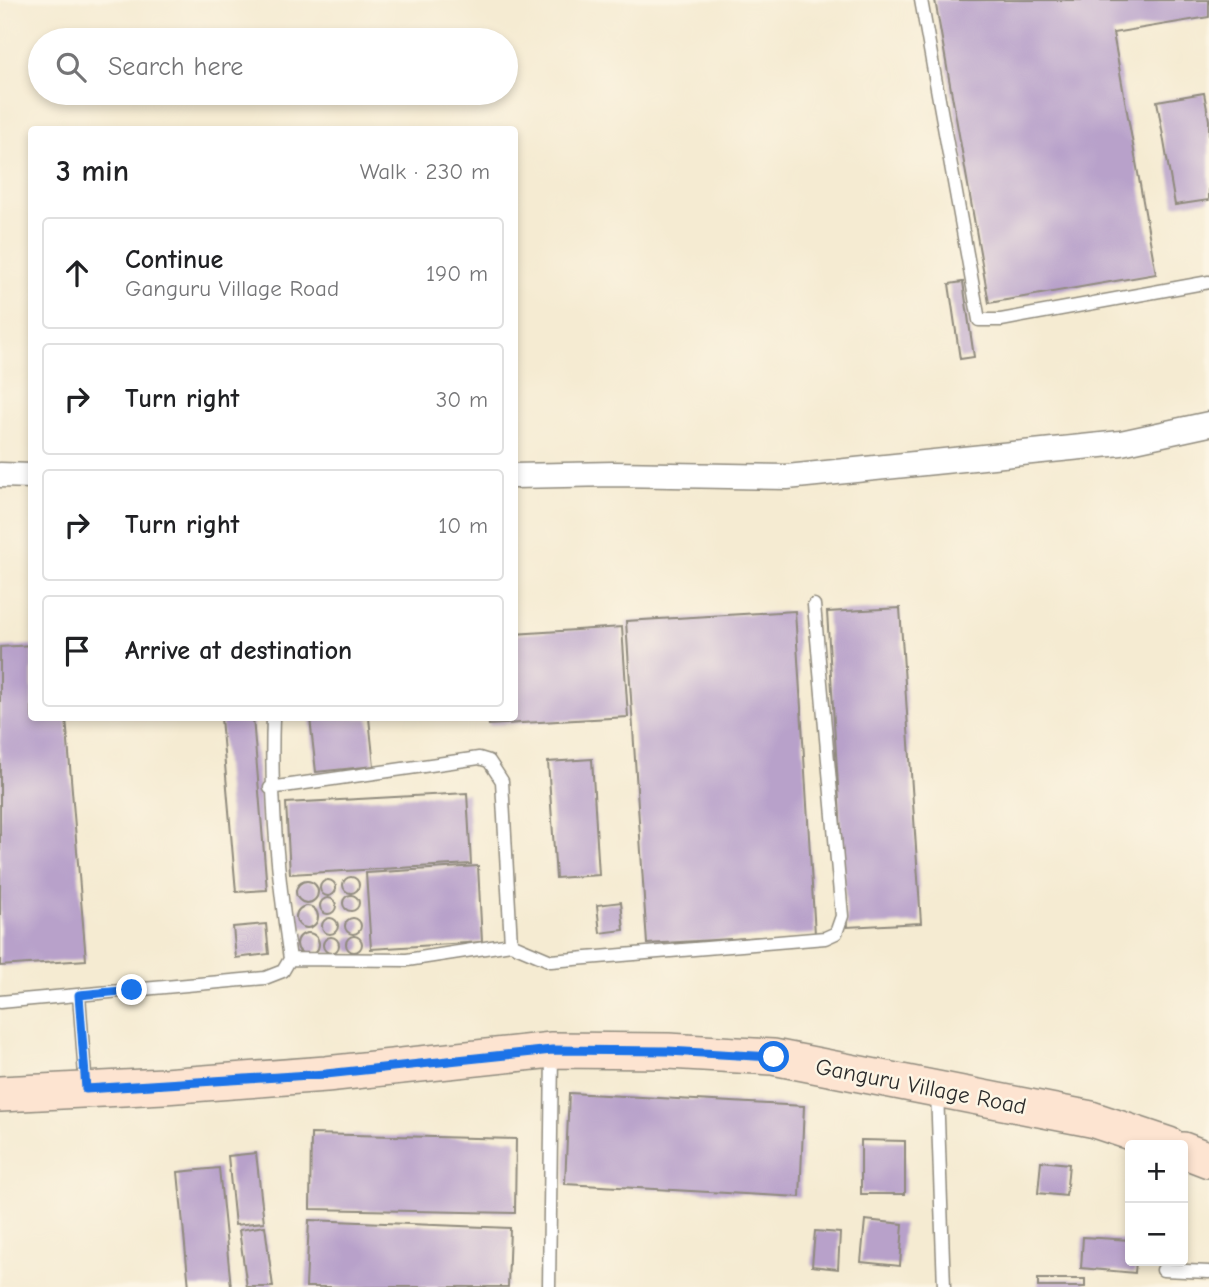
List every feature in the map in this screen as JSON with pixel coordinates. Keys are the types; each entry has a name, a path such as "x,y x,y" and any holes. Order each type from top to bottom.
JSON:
{"street":[{"path":"518,476 614,474 787,477 1121,443 1209,424"},
{"path":"0,475 28,475"},
{"name":"Ganguru Village Road","path":"0,1094 326,1074 552,1050 668,1051 774,1057 1091,1119 1154,1140"},
{"path":"1188,1152 1209,1160"}],"lane":[{"path":"921,0 979,320 1001,320 1209,282"},
{"path":"290,959 407,960 511,944 551,961 825,938 836,933 842,916 814,605"},
{"path":"0,1002 265,978 283,971 290,959 276,868 270,788 273,721"},
{"path":"270,788 479,758 489,761 502,781 511,944"},
{"path":"79,995 86,1089"},
{"path":"549,1287 552,1050"},
{"path":"936,1090 944,1287"},
{"path":"1163,1270 1209,1272"}],"building":[{"path":"935,0 1209,0 1209,17 1113,33 1156,274 989,303"},
{"path":"1204,93 1209,120 1209,200 1175,205 1157,101"},
{"path":"963,282 974,357 960,359 949,284"},
{"path":"900,608 921,923 847,927 827,612"},
{"path":"795,611 815,934 647,944 626,621"},
{"path":"622,627 628,717 489,725 488,721 518,721 518,634"},
{"path":"28,645 28,721 66,721 86,960 0,966 0,647"},
{"path":"221,721 253,721 267,890 236,892"},
{"path":"310,721 369,721 374,766 316,772"},
{"path":"592,759 599,875 556,878 548,762"},
{"path":"467,793 471,864 290,874 286,803"},
{"path":"478,866 482,942 371,949 366,873"},
{"path":"351,877 357,879 357,891 351,893 345,891 343,885 345,879"},
{"path":"328,880 334,882 334,894 328,896 322,894 320,888 322,882"},
{"path":"307,881 315,884 318,892 315,900 307,903 299,900 296,892 299,884"},
{"path":"351,895 357,897 357,909 351,911 345,909 343,903 345,897"},
{"path":"328,898 334,900 334,912 328,914 322,912 320,906 322,900"},
{"path":"621,902 624,930 600,933 597,905"},
{"path":"307,906 315,909 318,917 315,925 307,928 299,925 296,917 299,909"},
{"path":"330,918 336,920 336,932 330,934 324,932 322,926 324,920"},
{"path":"353,918 359,920 359,932 353,934 347,932 345,926 347,920"},
{"path":"266,924 269,954 236,958 233,927"},
{"path":"308,933 316,936 319,944 316,952 308,955 300,952 297,944 300,936"},
{"path":"354,936 360,938 360,950 354,952 348,950 346,944 348,938"},
{"path":"331,937 337,939 337,951 331,953 325,951 323,945 325,939"},
{"path":"569,1093 804,1106 800,1197 565,1184"},
{"path":"311,1134 516,1139 515,1213 310,1209"},
{"path":"861,1140 905,1141 905,1194 861,1194"},
{"path":"256,1153 264,1222 235,1225 228,1156"},
{"path":"1041,1161 1069,1164 1066,1196 1038,1193"},
{"path":"219,1168 231,1287 189,1287 178,1172"},
{"path":"309,1220 510,1228 508,1287 306,1287"},
{"path":"865,1220 903,1224 900,1266 861,1262"},
{"path":"265,1226 273,1287 247,1287 239,1230"},
{"path":"815,1231 840,1233 838,1269 812,1266"},
{"path":"1083,1237 1125,1240 1125,1266 1136,1266 1135,1273 1081,1268"},
{"path":"1038,1279 1085,1279 1085,1287 1038,1287"}],"route":[{"path":"132,990 79,995 86,1089 326,1074 552,1050 668,1051 774,1057"}]}
